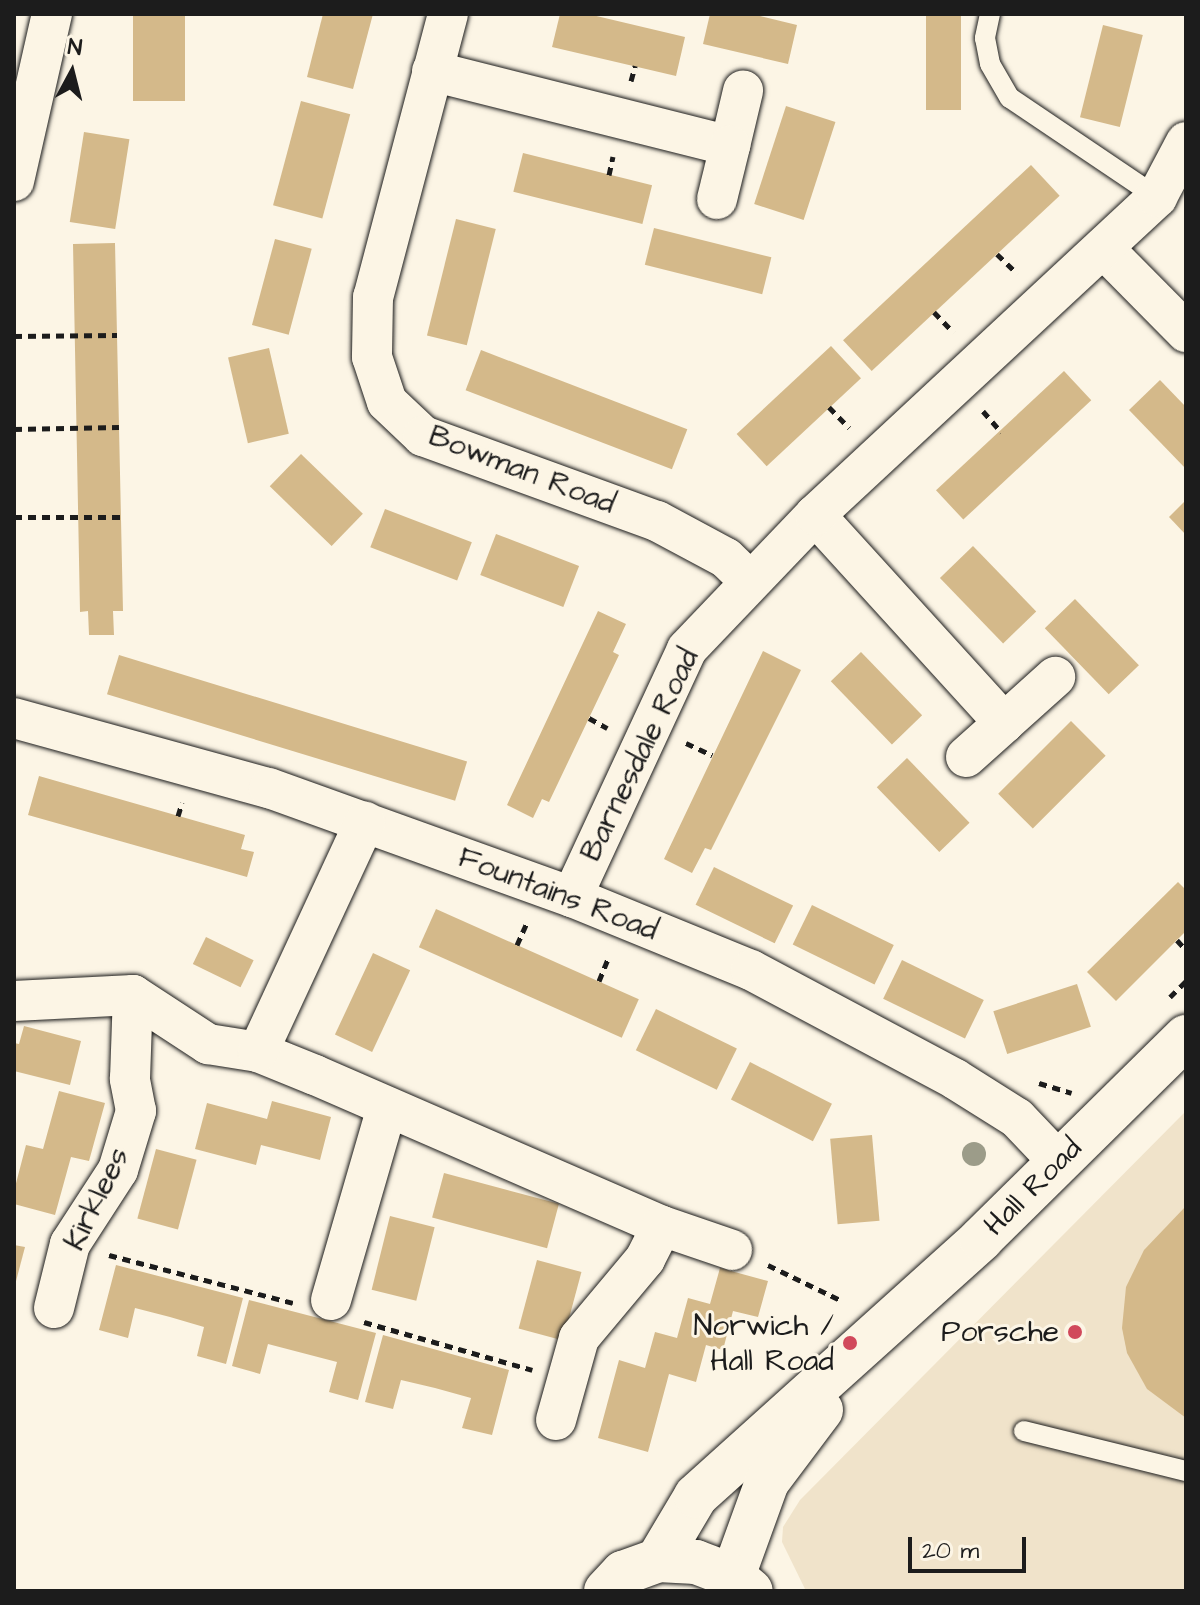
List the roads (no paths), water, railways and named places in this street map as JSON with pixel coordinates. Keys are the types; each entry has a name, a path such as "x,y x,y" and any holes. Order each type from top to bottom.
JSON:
{"street":[{"path":"14,181 52,14"},
{"name":"Bowman Road","path":"448,14 373,297 372,357 387,402 423,436 657,521 726,558 748,579"},
{"path":"432,71 730,146"},
{"path":"717,199 743,91"},
{"name":"Barnesdale Road","path":"572,897 687,649 748,579 1157,197 1186,142"},
{"path":"1104,249 1186,332"},
{"path":"815,515 1004,723"},
{"path":"966,757 1055,677"},
{"name":"Fountains Road","path":"14,718 269,788 572,897 751,970 955,1079 1017,1118 1058,1161"},
{"path":"258,1052 365,822"},
{"path":"14,1001 133,995 208,1044 258,1052 662,1226 732,1250"},
{"name":"Kirklees","path":"54,1308 70,1244 118,1170 136,1111 130,1079 133,995"},
{"name":"Hall Road","path":"658,1560 696,1496 877,1335 1058,1161 1176,1019"},
{"path":"331,1300 387,1107"},
{"path":"556,1420 579,1338 645,1259 662,1226"},
{"name":"Hall Road","path":"606,1591 623,1573 658,1560 696,1562 742,1583 767,1482 877,1335"}],"lane":[{"path":"990,14 985,38 990,64 1010,98 1157,197"},
{"path":"1024,1431 1186,1471"}],"place":[{"name":"Porsche","path":"1075,1332"},
{"name":"Norwich / Hall Road","path":"850,1343"}]}
